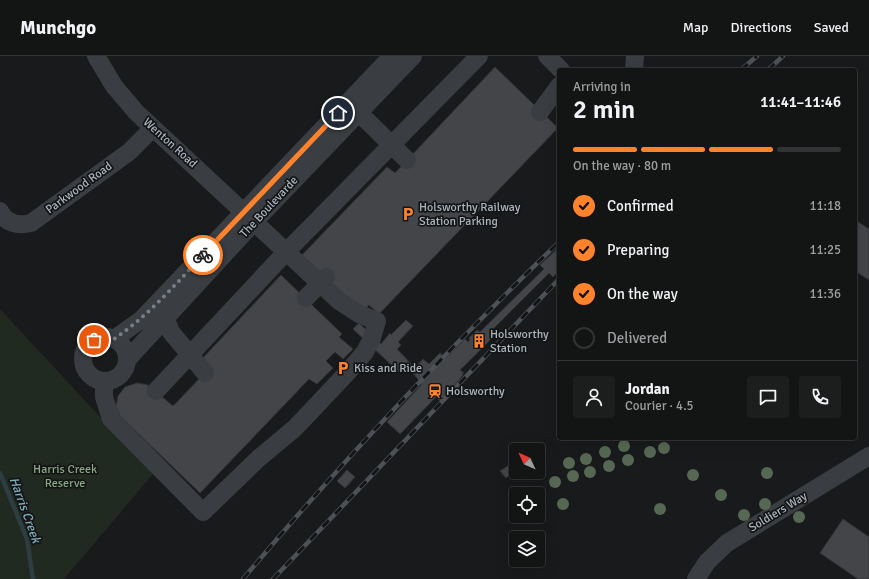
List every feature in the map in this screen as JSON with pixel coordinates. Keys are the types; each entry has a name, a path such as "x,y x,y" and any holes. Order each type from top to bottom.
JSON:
{"street":[{"name":"Wenton Road","path":"96,56 114,86 124,99 153,128 339,301 359,314 377,320 376,329 365,352 346,374 295,428 259,458 203,512 111,419 104,397 113,383"},
{"name":"The Boulevarde","path":"353,107 391,56"},
{"name":"The Boulevarde","path":"114,339 142,319 249,217 353,107 413,56"},
{"path":"156,391 286,252 479,56"},
{"path":"547,56 559,68"},
{"path":"568,68 569,56"},
{"path":"634,68 636,56"},
{"path":"540,112 557,89"},
{"path":"353,107 391,146 407,160"},
{"name":"Parkwood Road","path":"0,211 15,225 30,223 129,152 153,128"},
{"name":"The Boulevarde","path":"127,360 249,217"},
{"path":"306,298 326,277"},
{"path":"165,317 171,332 205,373"},
{"path":"103,337 114,339 123,346 127,360 122,373 113,383 93,378 84,368 83,356 88,345 94,340 103,337"},
{"name":"Soldiers Way","path":"696,579 707,562 727,543 869,456"}],"green space":[{"name":"Harris Creek Reserve","path":"0,309 153,474 64,579 0,579"}],"building":[{"name":"Holsworthy Railway Station Parking","path":"495,67 557,127 557,129 379,314 369,305 363,312 302,255 387,167 395,173"},
{"path":"857,221 869,229 869,280 857,272"},
{"name":"Holsworthy Station","path":"557,249 557,273 553,277 549,273 489,333 493,337 460,370 464,373 453,387 456,389 442,403 436,397 400,434 387,422 422,384 412,372 399,372 353,329 359,323 381,344 390,333 391,335 406,320 413,326 398,342 401,345 397,349 415,368 423,359 429,364 440,353 446,358 465,339 468,342 470,340 469,338 477,330 480,332 544,269 540,265"},
{"path":"281,275 342,334 339,337 353,349 343,359 335,352 326,361 333,368 317,384 309,379 200,493 120,416 116,407 118,396 125,387 137,383 148,385 173,406 205,373 201,360"},
{"path":"509,465 509,475 506,478 500,471"},
{"path":"347,470 355,477 345,488 337,481"},
{"path":"843,519 869,537 869,579 858,579 820,553"}],"waterway":[{"name":"Harris Creek","path":"0,473 27,539 33,579"}],"railway":[{"path":"743,68 757,56"},
{"path":"770,68 783,56"},
{"path":"243,579 280,535 396,406 557,244"},
{"path":"273,579 557,281"}],"way so far":[{"path":"94,340 103,337 114,339 128,330 142,319 203,255"}],"place":[{"name":"Holsworthy Railway Station Parking","path":"408,214"},
{"name":"Holsworthy Station","path":"479,341"},
{"name":"Kiss and Ride","path":"343,368"},
{"name":"Holsworthy","path":"435,391"}],"route":[{"path":"203,255 338,113"}]}
